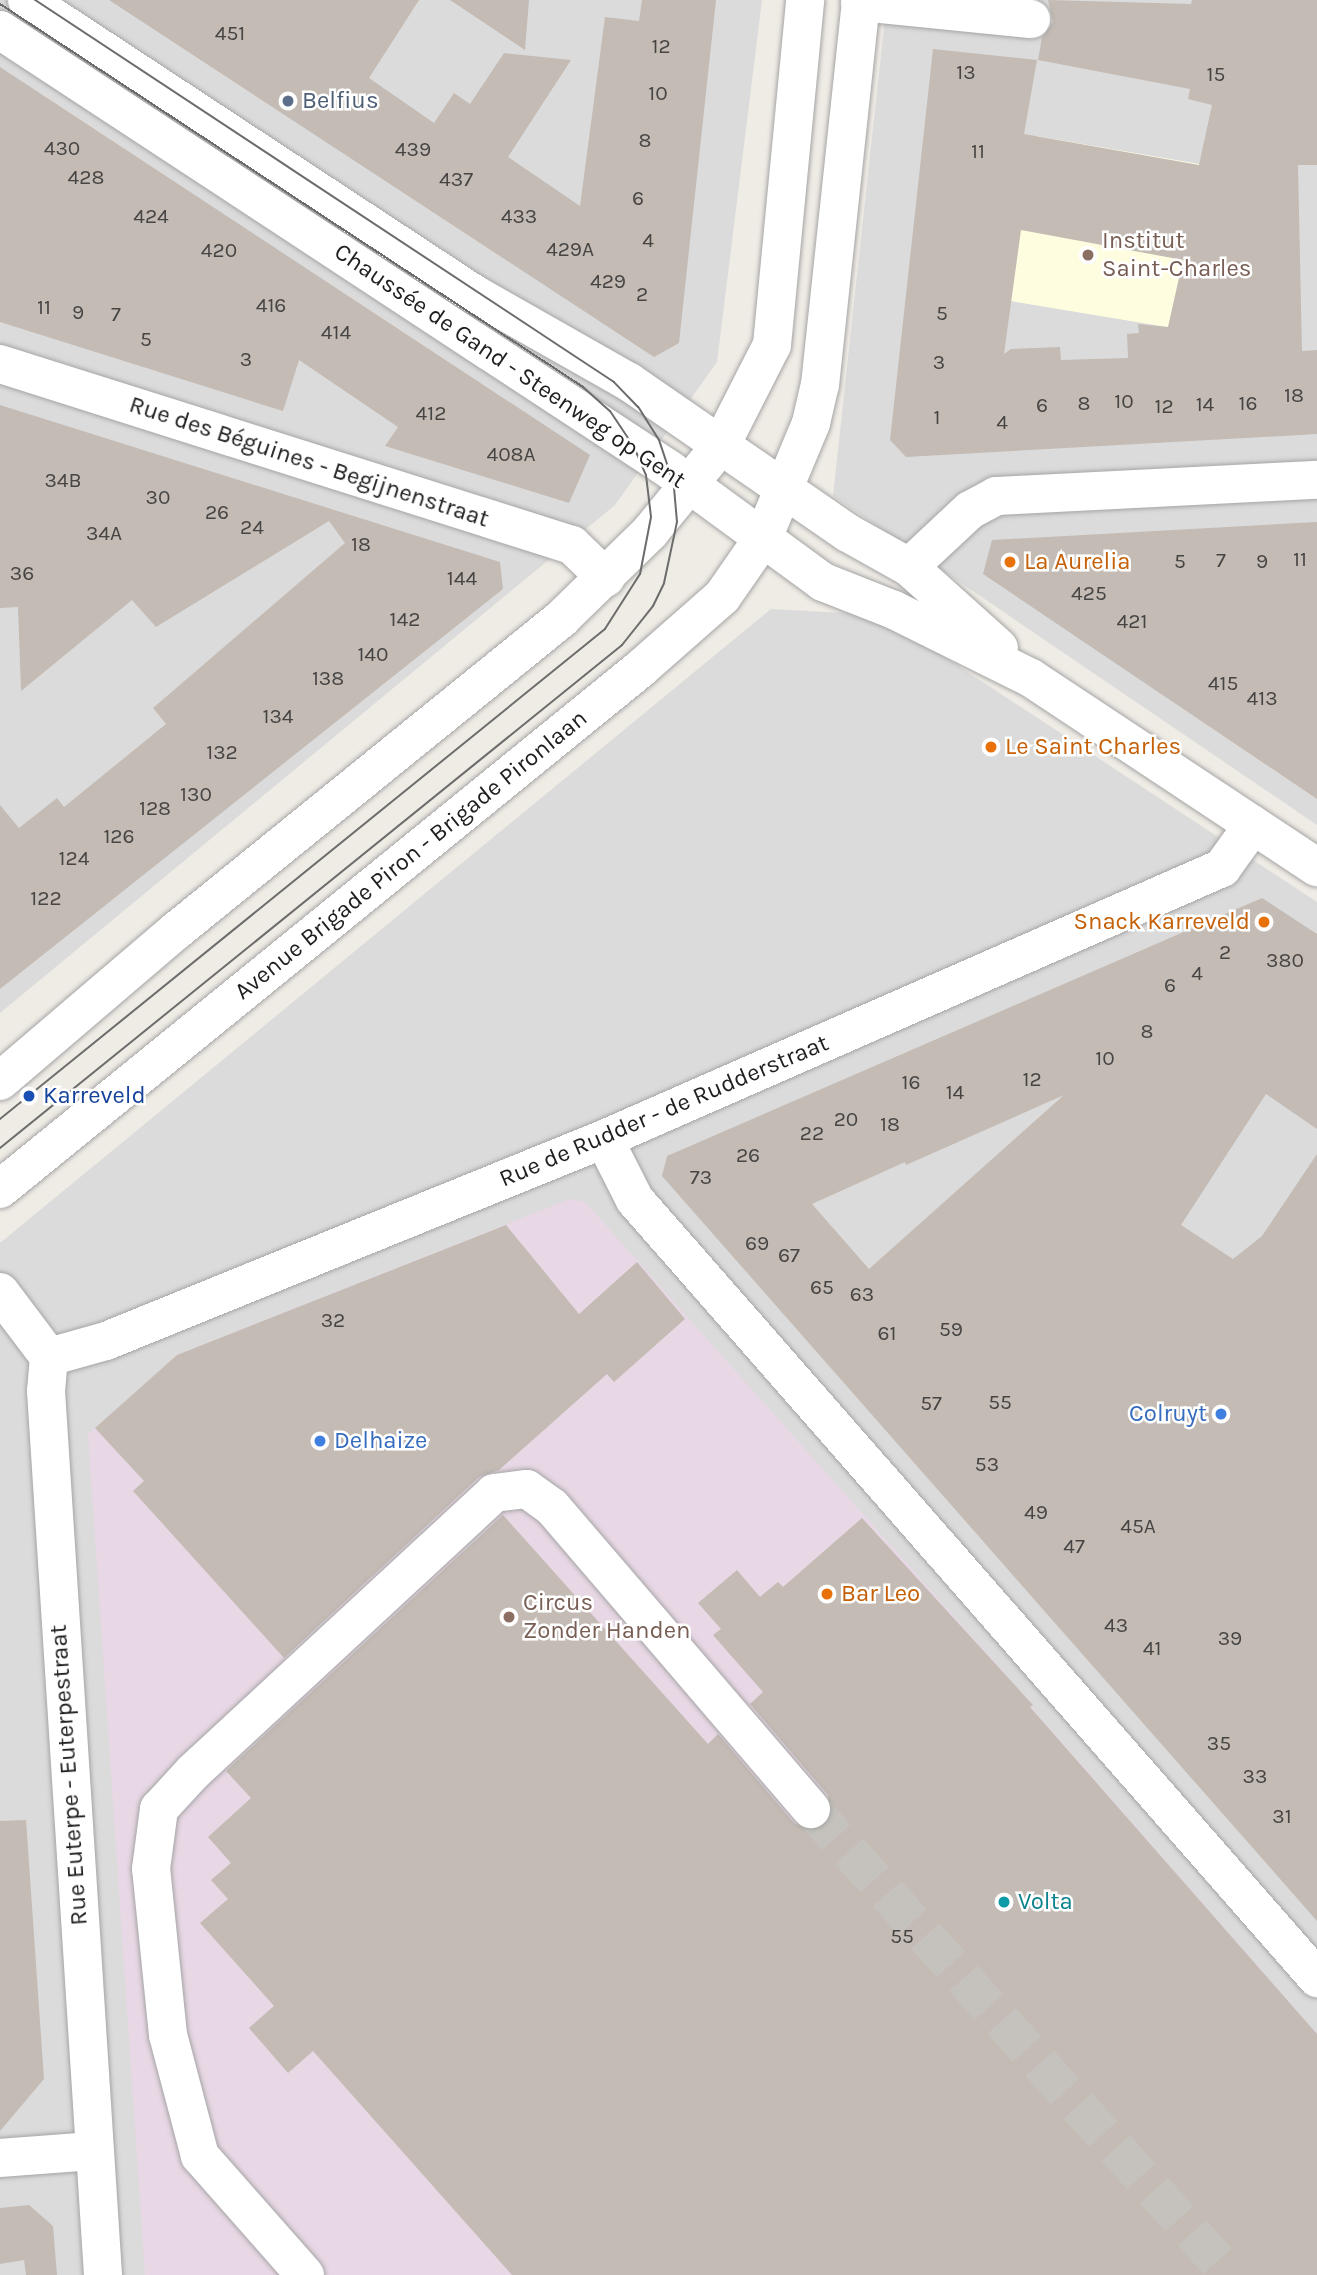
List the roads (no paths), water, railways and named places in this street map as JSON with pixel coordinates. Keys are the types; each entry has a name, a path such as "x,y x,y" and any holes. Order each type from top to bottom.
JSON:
{"street":[{"name":"Chaussée de Gand - Steenweg op Gent","path":"27,0 474,294 629,382 848,533 909,567 1031,678"},
{"path":"0,1081 177,930 606,579 690,485 721,445 772,345 805,0"},
{"path":"860,1 1031,19"},
{"name":"Avenue Brigade Piron - Brigade Pironlaan","path":"0,1189 640,669 722,597 763,538 786,490 811,424 820,385 860,1"},
{"name":"Chaussée de Gand - Steenweg op Gent","path":"0,30 690,485 823,582 894,610 1031,678 1317,867"},
{"name":"Rue des Béguines - Begijnenstraat","path":"0,364 572,545 606,579"},
{"path":"909,567 970,510 996,496 1317,480"},
{"name":"Rue de Rudder - de Rudderstraat","path":"49,1357 106,1341 604,1139 1222,869 1253,825"},
{"path":"604,1139 635,1200 1317,1978"},
{"path":"0,1292 49,1357"},
{"name":"Rue Euterpe - Euterpestraat","path":"49,1357 46,1405 103,2275"},
{"path":"305,2275 200,2156 168,2035 151,1869 159,1810 193,1772 494,1493 527,1489 552,1507 811,1809"},
{"path":"0,2158 94,2151"}],"tunnel":[{"path":"811,1809 1230,2275"}],"tram line":[{"path":"0,1148 622,645 653,606 664,583 677,522 674,485 659,440 638,407 614,382 35,0"},
{"path":"0,4 583,387 610,411 634,447 646,475 651,517 640,574 605,629 0,1119"}],"place":[{"name":"Belfius","path":"288,101"},
{"name":"Institut Saint-Charles","path":"1088,255"},
{"name":"La Aurelia","path":"1010,562"},
{"name":"Le Saint Charles","path":"991,747"},
{"name":"Snack Karreveld","path":"1264,922"},
{"name":"Karreveld","path":"29,1096"},
{"name":"Colruyt","path":"1221,1414"},
{"name":"Delhaize","path":"320,1441"},
{"name":"Bar Leo","path":"827,1594"},
{"name":"Circus Zonder Handen","path":"509,1617"},
{"name":"Volta","path":"1004,1902"}]}
